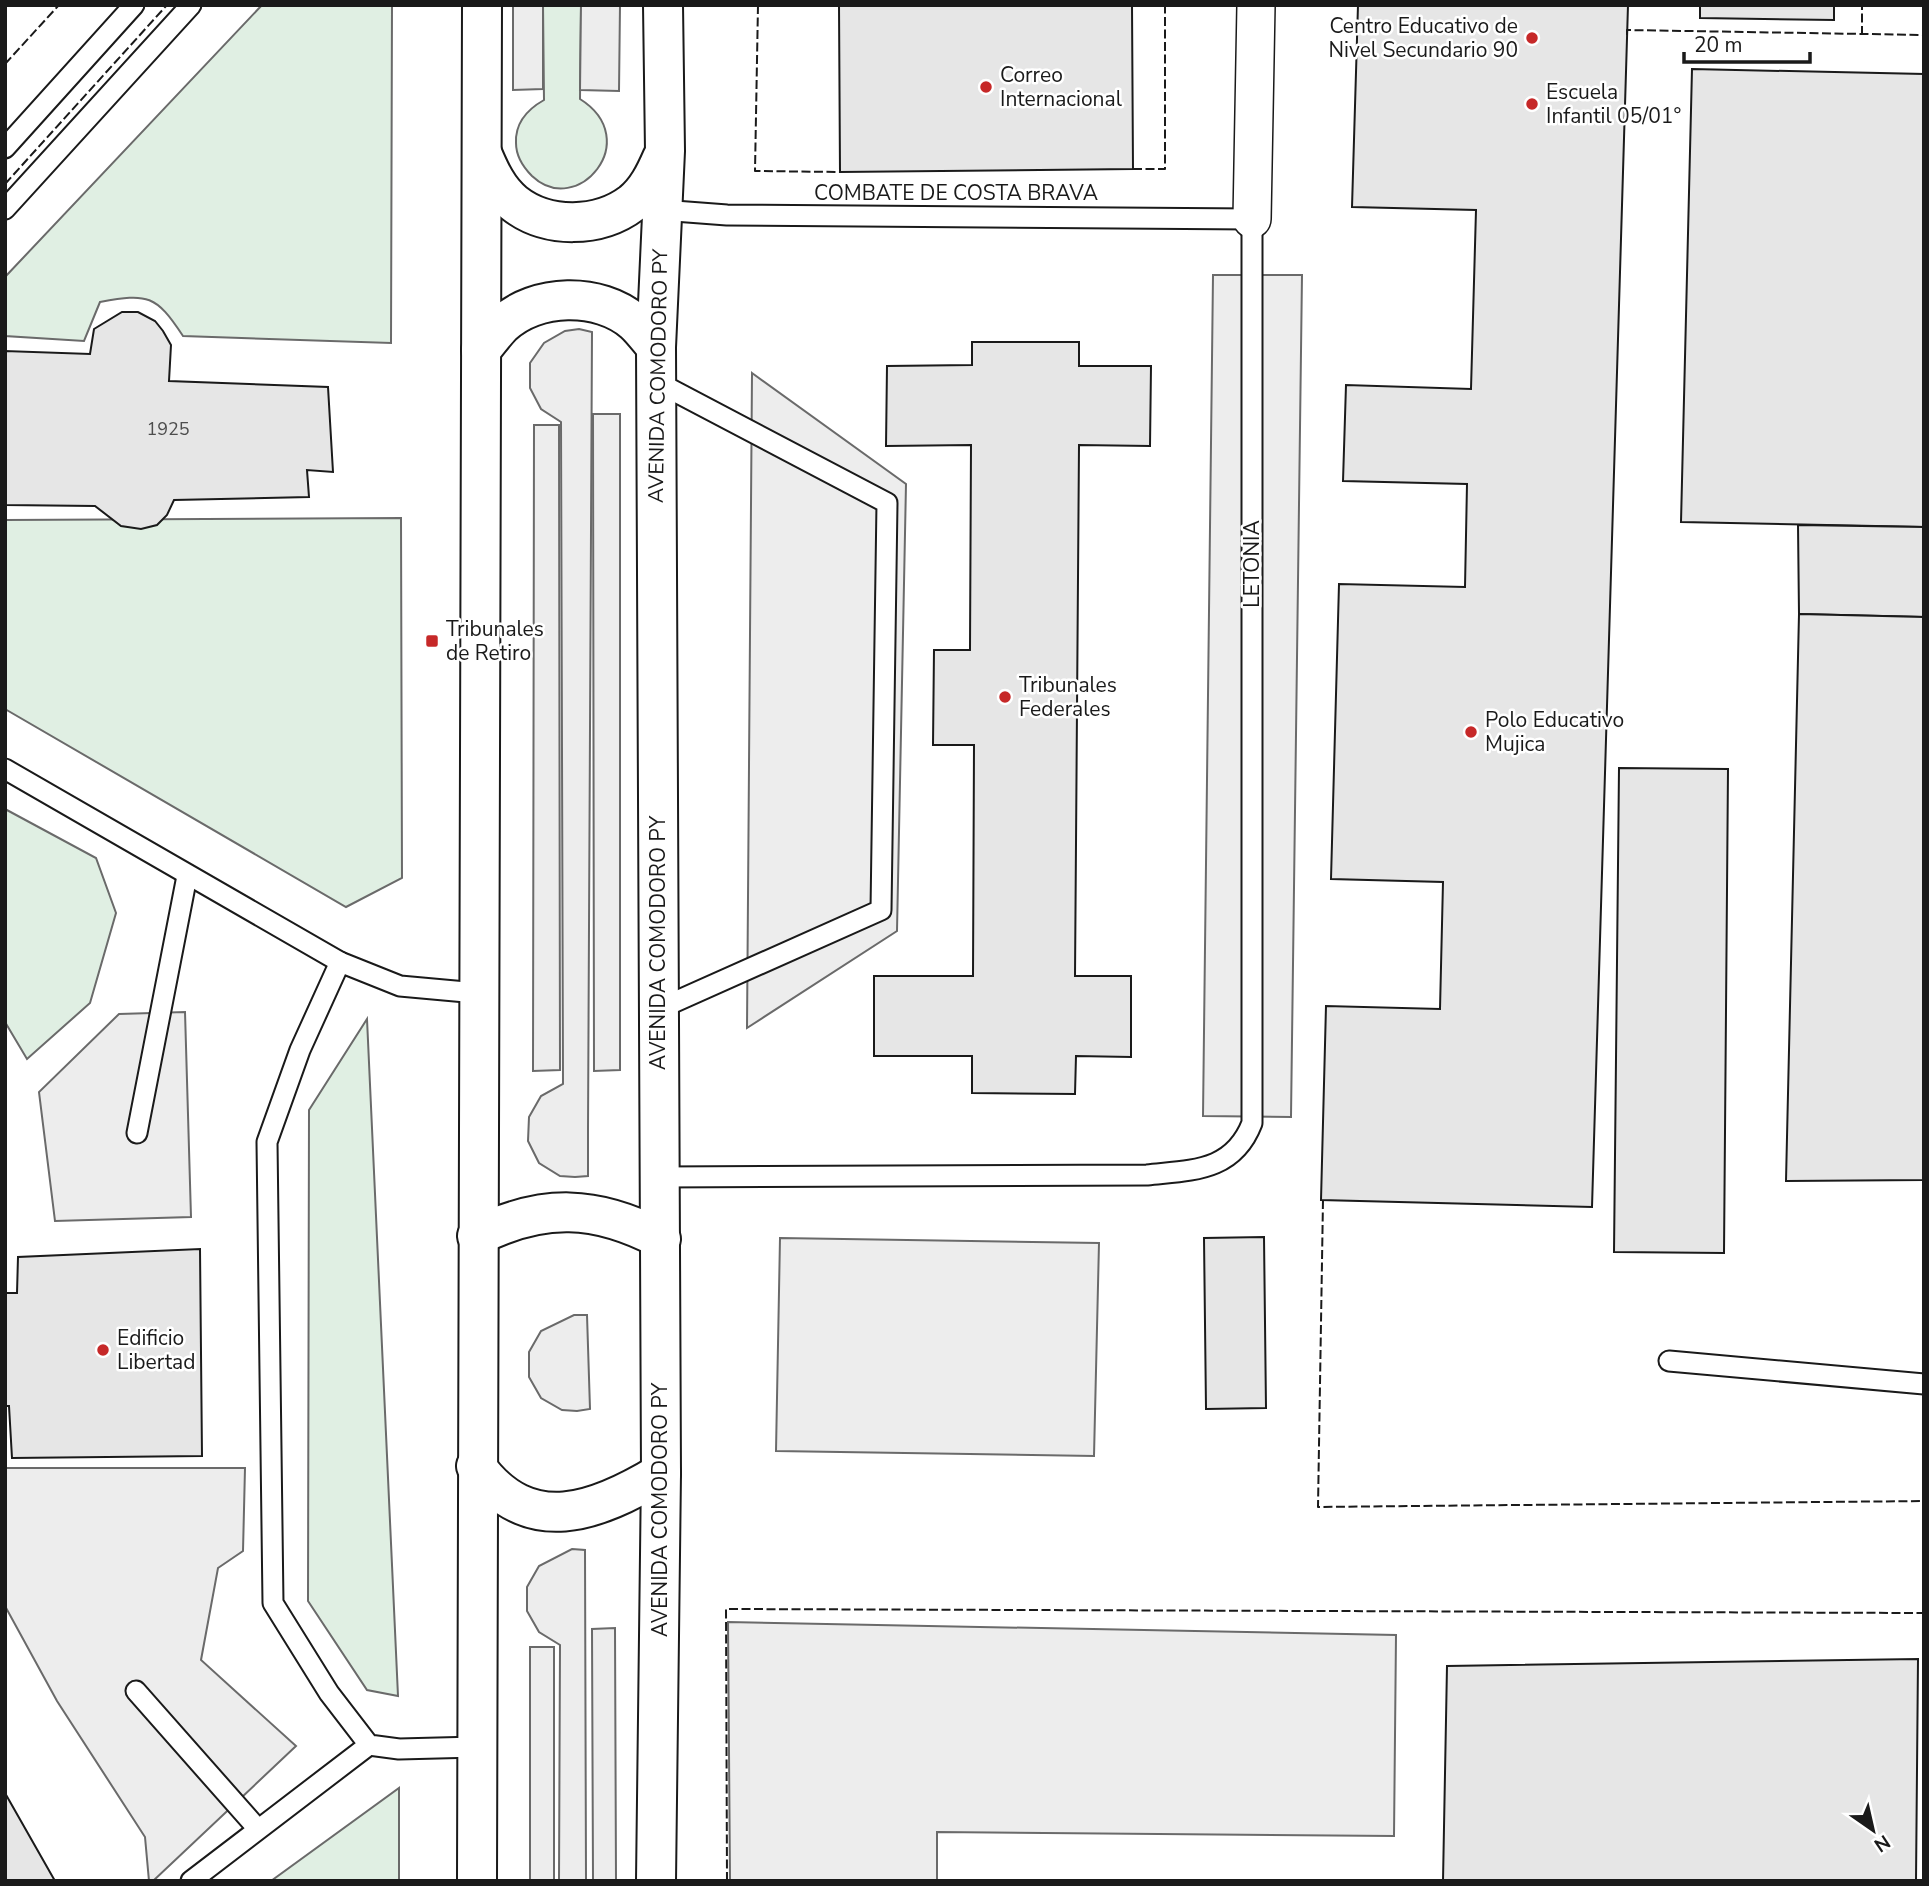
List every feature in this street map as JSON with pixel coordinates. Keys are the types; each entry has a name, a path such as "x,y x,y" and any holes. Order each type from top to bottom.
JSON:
{"main road":[{"path":"477,1881 477,993 482,5"},
{"name":"AVENIDA COMODORO PY","path":"656,1881 661,1239 656,364 660,210 666,151 663,5"},
{"path":"664,54 670,5"},
{"path":"481,151 493,180 514,203 542,218 573,223 604,217 632,203 653,179 666,151"},
{"path":"481,350 504,324 534,306 568,300 602,305 633,321 656,364"},
{"path":"477,1236 505,1222 562,1210 613,1218 661,1239"},
{"path":"476,1466 486,1479 510,1498 540,1510 555,1512 587,1510 602,1505 661,1473"}],"street":[{"name":"LETONIA","path":"1252,219 1256,5"}],"lane":[{"path":"5,148 134,5"},
{"path":"5,209 191,5"},
{"name":"COMBATE DE COSTA BRAVA","path":"660,210 727,215 1252,219"},
{"name":"LETONIA","path":"660,1177 1147,1175 1201,1169 1236,1151 1246,1138 1252,1123 1252,219"},
{"path":"656,364 887,503 881,910 659,1009"},
{"path":"5,769 340,962 400,986 477,993"},
{"path":"137,1133 187,876"},
{"path":"340,962 300,1050 267,1142 273,1603 329,1693 369,1745"},
{"path":"1669,1361 1924,1384"},
{"path":"135,1690 257,1828"},
{"path":"191,1881 369,1745 399,1749 477,1747"}],"green space":[{"path":"262,5 392,5 391,343 183,336 158,305 140,298 100,302 84,341 5,336 5,277"},
{"path":"543,5 581,5 580,99 598,116 606,134 605,153 597,169 584,181 568,188 550,187 532,176 521,161 516,148 520,123 528,112 544,100"},
{"path":"401,518 402,878 346,907 5,709 5,520"},
{"path":"5,809 96,858 116,913 90,1003 27,1059 5,1022"},
{"path":"367,1019 398,1696 367,1690 308,1601 309,1110"},
{"path":"399,1788 399,1881 271,1881"}],"shaded area":[{"path":"513,5 543,5 543,89 513,90"},
{"path":"581,5 620,5 619,91 580,90"},
{"path":"1213,275 1302,275 1291,1117 1203,1116"},
{"path":"579,329 592,332 588,1176 575,1177 560,1176 539,1163 528,1141 529,1117 541,1096 563,1084 561,422 541,409 530,388 530,363 544,343 565,331"},
{"path":"752,373 906,484 897,931 747,1028"},
{"path":"593,414 620,414 620,1070 594,1071"},
{"path":"534,425 559,425 560,1070 533,1071"},
{"path":"185,1012 191,1217 55,1221 39,1092 119,1014"},
{"path":"780,1238 1099,1243 1094,1456 776,1451"},
{"path":"574,1315 587,1315 590,1409 577,1411 562,1410 541,1398 529,1377 529,1352 541,1331"},
{"path":"5,1468 245,1468 243,1551 218,1568 201,1660 296,1746 153,1881 149,1881 145,1837 57,1701 5,1606"},
{"path":"572,1549 585,1550 586,1881 559,1881 560,1645 539,1632 527,1611 527,1587 539,1566"},
{"path":"728,1622 1396,1635 1394,1836 937,1832 937,1881 730,1881"},
{"path":"615,1628 616,1881 593,1881 592,1629"},
{"path":"530,1647 554,1647 554,1881 530,1881"}],"building":[{"name":"Correo Internacional","path":"839,5 1132,5 1133,169 840,172"},
{"name":"Polo Educativo Mujica","path":"1358,5 1628,5 1592,1207 1321,1200 1326,1006 1440,1009 1443,882 1331,879 1339,584 1465,587 1467,484 1343,481 1346,385 1471,389 1476,210 1352,207"},
{"path":"1700,5 1834,5 1834,20 1700,18"},
{"path":"1692,69 1924,74 1924,527 1681,522"},
{"path":"122,312 138,312 155,321 163,331 171,345 169,381 328,387 333,472 307,470 309,497 174,500 167,515 157,525 141,529 121,526 95,506 5,505 5,351 90,354 94,329"},
{"name":"Tribunales Federales","path":"972,342 1079,342 1079,366 1151,366 1150,446 1079,445 1075,976 1131,976 1131,1057 1076,1056 1075,1094 972,1093 972,1056 874,1056 874,976 973,976 974,745 933,745 934,650 970,650 971,445 886,446 887,366 972,365"},
{"path":"1798,525 1924,527 1924,617 1799,614"},
{"path":"1799,614 1924,617 1924,1180 1786,1181"},
{"path":"1619,768 1728,769 1724,1253 1614,1252"},
{"path":"1264,1237 1266,1408 1206,1409 1204,1238"},
{"name":"Edificio Libertad","path":"200,1249 202,1456 12,1458 9,1406 5,1406 5,1293 17,1293 18,1257"},
{"path":"1918,1659 1916,1881 1443,1881 1447,1666"},
{"path":"5,1793 55,1881 5,1881"}],"fence":[{"path":"5,64 59,5"},
{"path":"5,184 167,5"},
{"path":"758,5 755,171 840,172"},
{"path":"1133,169 1165,169 1165,5"},
{"path":"1862,5 1862,35"},
{"path":"1627,35 1627,30 1924,35"},
{"path":"1323,1200 1318,1507 1924,1501"},
{"path":"727,1881 726,1609 1924,1613"}],"place":[{"name":"Centro Educativo de Nivel Secundario 90","path":"1532,38"},
{"name":"Correo Internacional","path":"986,87"},
{"name":"Escuela Infantil 05/01°","path":"1532,104"},
{"name":"Tribunales de Retiro","path":"432,641"},
{"name":"Tribunales Federales","path":"1005,697"},
{"name":"Polo Educativo Mujica","path":"1471,732"},
{"name":"Edificio Libertad","path":"103,1350"}]}
